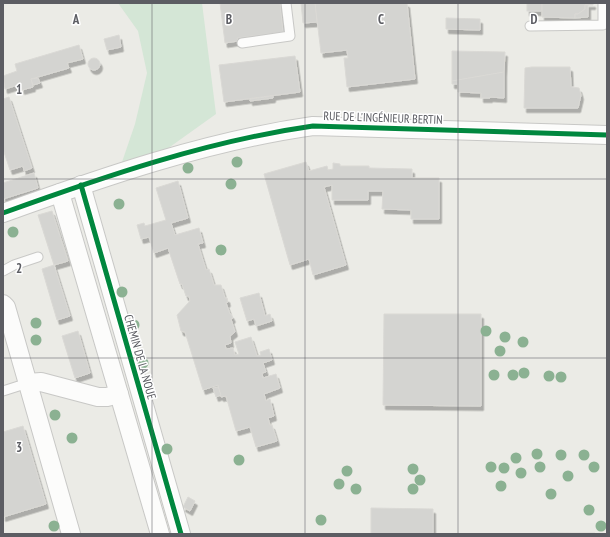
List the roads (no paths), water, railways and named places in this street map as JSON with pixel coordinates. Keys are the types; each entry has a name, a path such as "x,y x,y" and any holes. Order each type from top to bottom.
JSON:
{"street":[{"name":"RUE DE L'INGÉNIEUR BERTIN","path":"3,214 81,185 209,147 268,133 313,126 607,135"},
{"name":"CHEMIN DE LA NOUE","path":"81,185 181,534"},
{"path":"60,193 160,534"},
{"path":"3,304 6,307 71,534"},
{"path":"28,383 48,383 98,397 119,394"}],"lane":[{"path":"242,43 290,36 286,3"},
{"path":"530,26 605,25 603,3"},
{"path":"3,271 14,265 38,257"},
{"path":"3,391 28,383"}]}
